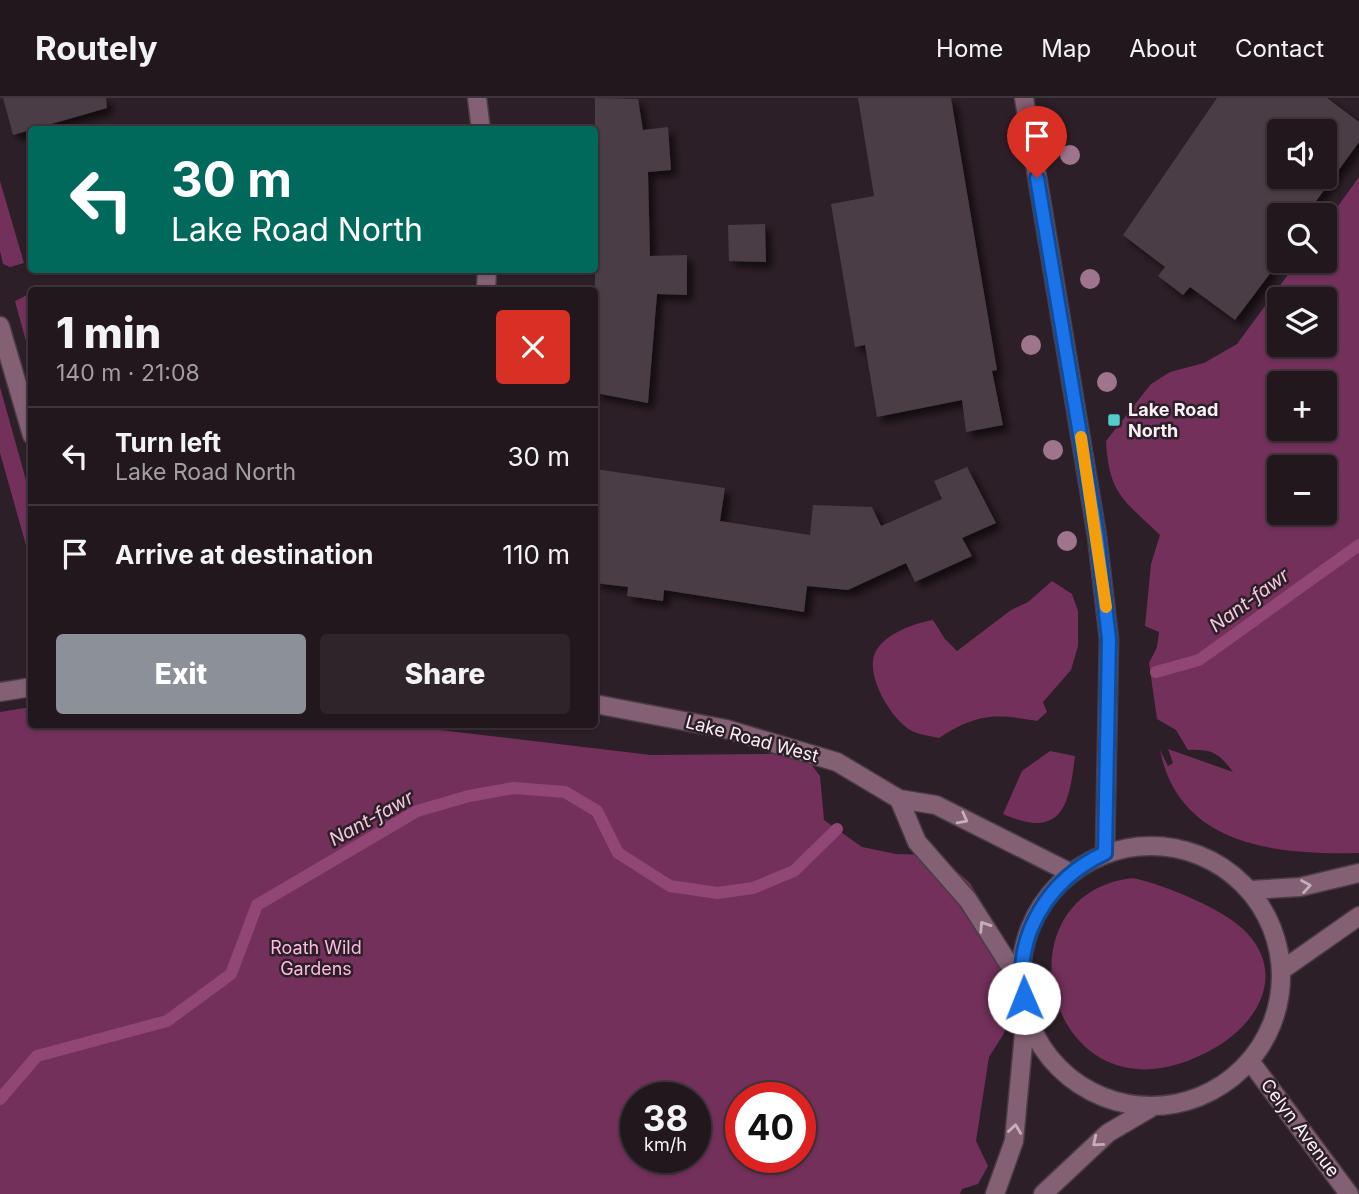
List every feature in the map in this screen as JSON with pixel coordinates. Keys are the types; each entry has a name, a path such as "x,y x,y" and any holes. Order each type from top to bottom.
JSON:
{"street":[{"path":"477,98 480,126"},
{"path":"1024,98 1097,536 1109,639 1105,853"},
{"path":"0,326 28,421"},
{"path":"0,692 28,688"},
{"name":"Lake Road West","path":"598,705 726,729 837,762 899,799 936,805 1070,873"},
{"path":"899,799 917,842 968,900 1021,983"},
{"path":"1144,845 1183,849 1220,864 1251,890 1270,923 1277,942 1282,971 1276,1014 1268,1034 1250,1061 1220,1087 1182,1103 1129,1105 1104,1097 1069,1078 1042,1048 1026,1012 1021,983 1025,942 1042,904 1070,873 1105,853 1144,845"},
{"path":"1251,890 1300,887 1359,873"},
{"path":"1282,971 1359,916"},
{"path":"995,1194 1014,1141 1026,1012"},
{"name":"Celyn Avenue","path":"1250,1061 1349,1194"},
{"path":"1043,1194 1108,1133 1154,1106"}],"green space":[{"path":"1359,177 1359,853 1296,851 1265,847 1236,839 1210,826 1188,807 1171,782 1160,750 1168,766 1173,763 1168,749 1233,772 1214,754 1203,750 1188,750 1176,730 1157,719 1149,663 1157,647 1159,632 1145,626 1151,564 1160,535 1121,495 1111,474 1108,459 1106,441 1151,384 1170,372 1204,363 1237,344 1267,303 1267,357 1337,357 1337,287 1279,287 1289,273 1337,273 1337,207"},
{"path":"0,181 24,263 10,267 3,264 0,251"},
{"path":"28,295 28,349 15,301"},
{"path":"0,387 28,487 28,552 0,453"},
{"path":"1052,581 1072,594 1078,611 1078,646 1071,670 1043,702 1047,712 1037,721 1009,717 975,720 939,738 912,731 904,726 888,707 873,671 876,651 887,639 910,626 933,620 945,639 957,651 1011,610 1028,602"},
{"name":"Roath Wild Gardens","path":"28,707 28,728 422,728 651,755 773,754 811,764 820,776 824,820 862,847 896,854 938,855 970,883 987,912 1016,985 1015,1006 1003,1035 989,1057 976,1141 988,1166 978,1184 962,1189 960,1194 0,1194 0,712"},
{"path":"1050,751 1075,756 1070,790 1059,814 1038,823 1003,814 1022,771"},
{"path":"1133,878 1177,892 1224,915 1247,933 1264,964 1262,995 1245,1024 1218,1046 1161,1068 1114,1064 1079,1041 1058,1006 1052,965 1061,925 1088,894"}],"building":[{"path":"3,98 106,98 107,108 44,126 28,126 28,131 13,135"},
{"path":"595,98 638,99 643,130 668,127 671,170 648,172 650,256 687,255 687,295 657,294 648,403 598,394 598,287 595,287 595,273 598,273 598,126 595,126"},
{"path":"858,98 951,98 997,370 992,371 1003,425 966,432 962,400 877,417 865,345 855,347 831,204 874,196"},
{"path":"1217,98 1327,98 1359,122 1359,142 1337,172 1337,119 1267,119 1267,189 1325,189 1315,203 1267,203 1267,273 1270,273 1235,320 1190,287 1183,295 1158,276 1165,267 1123,235"},
{"path":"765,224 766,262 729,261 728,225"},
{"path":"967,467 996,523 962,538 972,556 915,582 906,563 848,590 807,586 804,612 664,590 663,601 627,596 628,587 598,583 598,469 725,488 720,521 810,535 813,505 872,507 881,526 942,499 934,481"}],"waterway":[{"name":"Nant-fawr","path":"1156,672 1199,660 1359,545"},
{"name":"Nant-fawr","path":"0,1099 37,1056 167,1021 231,974 257,905 417,811 469,796 513,788 565,792 597,811 618,853 670,886 717,893 753,888 794,871 837,829"}],"slow traffic":[{"path":"1081,437 1106,607"}],"place":[{"name":"Lake Road North","path":"1114,420"}],"route":[{"path":"1024,998 1021,983 1025,942 1042,904 1070,873 1105,853 1110,718 1109,639 1097,536 1037,178"}]}
